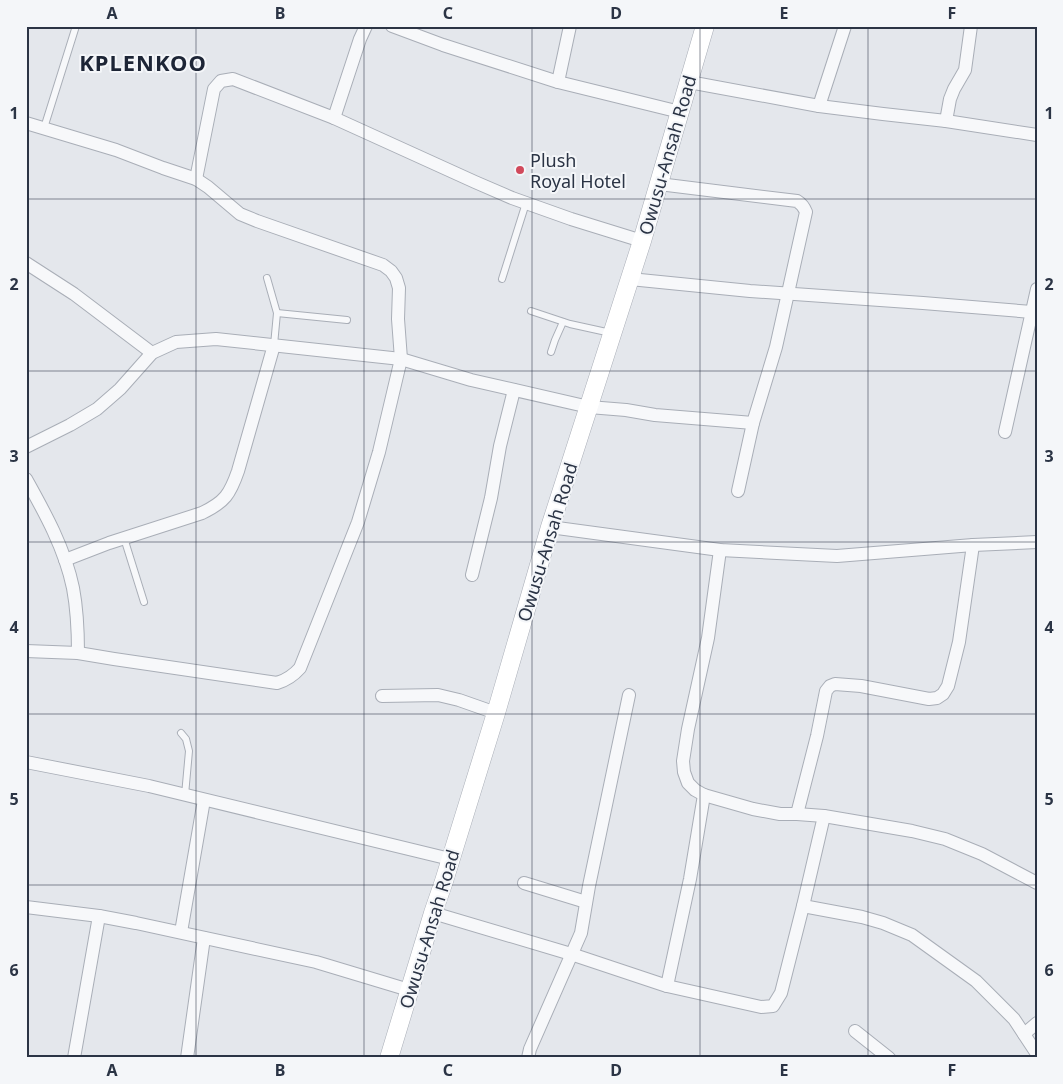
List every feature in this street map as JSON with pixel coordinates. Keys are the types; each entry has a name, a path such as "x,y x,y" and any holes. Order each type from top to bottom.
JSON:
{"street":[{"path":"334,118 366,26"},
{"path":"392,26 558,82 680,112"},
{"path":"558,82 570,26"},
{"name":"Owusu-Ansah Road","path":"389,1058 432,913 496,713 550,527 642,241 705,26"},
{"path":"819,106 845,26"},
{"path":"946,121 954,88 965,70 971,26"},
{"path":"196,179 214,89 221,81 233,80 334,118 526,203 642,241"},
{"path":"689,82 819,106 946,121 1037,135"},
{"path":"26,123 116,150 196,179 240,214 383,265 396,278 399,288 398,319 401,358 379,452 358,522 300,668 287,680 277,683 78,653 26,651"},
{"path":"659,184 797,201 806,212 776,347 753,423 738,491"},
{"path":"26,263 74,294 152,353"},
{"path":"630,279 1032,312"},
{"path":"1005,432 1037,289"},
{"path":"26,447 97,409 120,389 152,353 176,342 216,339 401,358 471,380 589,407 655,415 753,423"},
{"path":"65,560 124,538 202,513 224,499 232,488 238,471 274,345"},
{"path":"472,575 514,390"},
{"path":"26,478 65,560 73,588 78,627 78,653"},
{"path":"550,527 720,550 837,556 972,545 1037,542"},
{"path":"797,814 817,736 826,691 830,686 835,684 861,686 929,699 937,698 948,686 959,642 972,545"},
{"path":"720,550 708,638 683,761 688,783 704,795 753,809 780,814 824,816 912,831 945,839 982,854 1037,883"},
{"path":"382,696 438,695 496,713"},
{"path":"528,1058 530,1048 581,933 629,695"},
{"path":"26,762 149,786 450,860"},
{"path":"667,986 690,879 704,795"},
{"path":"182,932 204,800"},
{"path":"432,913 571,954 667,986 762,1008 773,1006 781,994 824,816"},
{"path":"524,883 586,902"},
{"path":"803,906 862,917 912,935 976,981 1014,1019 1037,1054"},
{"path":"26,907 99,916 182,932 316,962 409,990"},
{"path":"74,1058 99,916"},
{"path":"187,1058 204,938"},
{"path":"1024,1034 1037,1023"},
{"path":"855,1031 889,1058"}],"lane":[{"path":"44,128 76,26"},
{"path":"502,279 526,203"},
{"path":"267,278 277,313 274,345"},
{"path":"531,311 563,322 612,333"},
{"path":"277,313 347,320"},
{"path":"551,352 563,322"},
{"path":"124,538 144,602"},
{"path":"181,732 186,739 188,752 185,795"}],"place":[{"name":"Plush Royal Hotel","path":"520,170"}],"district":[{"name":"KPLENKOO","path":"143,62"}]}
